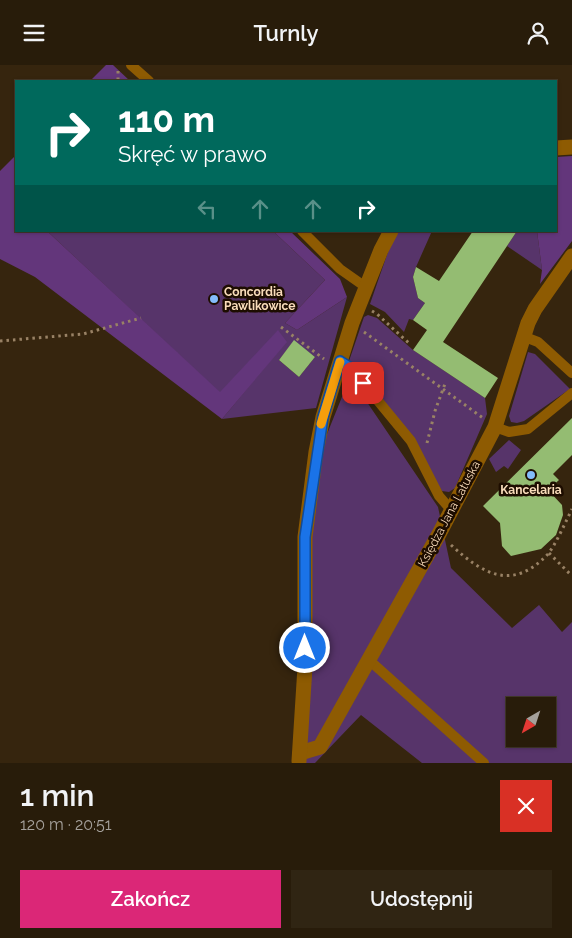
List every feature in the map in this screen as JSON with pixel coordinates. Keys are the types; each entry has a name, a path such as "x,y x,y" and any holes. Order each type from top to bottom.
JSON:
{"street":[{"path":"557,148 572,147"},
{"path":"300,758 305,667 305,537 323,417 352,323 381,250 390,232"},
{"name":"Księdza Jana Latuska","path":"300,758 320,747 452,511 495,427 528,323 535,309 572,256"}],"lane":[{"path":"131,65 148,80"},
{"path":"303,232 340,269 367,288"},
{"path":"524,337 538,342 572,373"},
{"path":"340,361 351,368 411,441 439,496 452,511"},
{"path":"495,427 509,432 528,429 572,393"},
{"path":"369,660 484,763"}],"path":[{"path":"359,307 377,314 411,345"},
{"path":"0,341 83,334 141,319"},
{"path":"352,323 495,427"},
{"path":"281,327 330,363 340,361"},
{"path":"422,463 435,411 446,381"},
{"path":"439,534 469,561 491,574 512,576 532,567 549,553 572,509"},
{"path":"549,553 572,575"}],"shaded area":[{"path":"106,65 113,65 129,80 91,80"},
{"path":"15,156 15,232 48,232 220,392 278,330 287,342 222,419 35,277 0,259 0,171"},
{"path":"572,156 572,241 540,284 542,270 537,232 557,232 557,157"},
{"name":"Concordia Pawlikowice","path":"48,232 274,232 325,280 285,323 297,330 347,297 316,408 222,419 286,342 278,331 220,393","holes":["294,341 315,357 299,377 279,360"]},
{"path":"274,232 291,232 340,279 347,297 297,330 285,323 325,280"},
{"path":"397,232 432,232 413,277 418,298 425,303 413,320 409,319 404,332 385,312 370,304 390,246"},
{"path":"516,232 537,232 542,270 507,246"},
{"path":"368,315 377,318 413,350 485,398 487,414 455,488 449,492 442,491 349,361 364,317"},
{"path":"528,352 535,354 570,389 524,421 511,422 509,416"},
{"path":"350,377 438,507 451,568 512,628 539,605 562,632 572,622 572,763 422,763 361,715 315,763 295,763 312,531 325,439"},
{"path":"509,440 521,450 508,469 504,466 496,472 489,459"}],"building":[{"path":"472,232 516,232 443,342 498,378 485,398 413,350 427,330 413,320 425,303 418,298 413,277 416,267 439,281"},
{"path":"294,340 315,357 299,377 279,360"},
{"path":"572,418 572,455 553,474 559,480 548,490 562,505 563,515 556,535 541,549 511,556 502,546 500,523 483,506"}],"slow traffic":[{"path":"321,424 340,362"}],"place":[{"name":"Concordia Pawlikowice","path":"214,299"},
{"name":"Kancelaria","path":"531,475"}],"route":[{"path":"305,648 305,537 316,452 323,417 340,361 351,368 363,383"}]}
